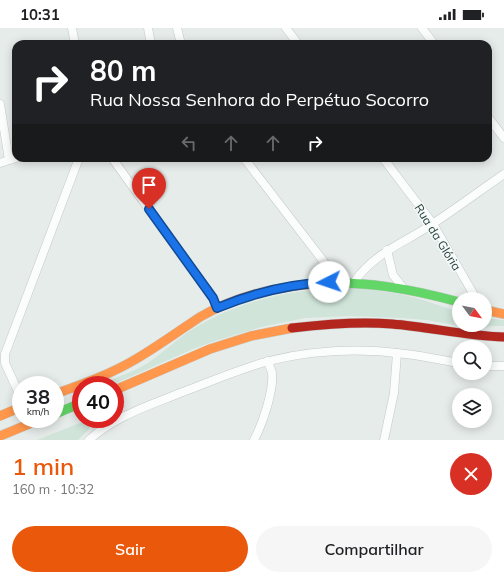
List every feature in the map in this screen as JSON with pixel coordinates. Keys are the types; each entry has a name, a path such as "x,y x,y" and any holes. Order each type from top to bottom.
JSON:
{"street":[{"path":"72,28 74,40"},
{"path":"148,28 150,40"},
{"path":"177,28 180,40"},
{"path":"286,28 295,40"},
{"path":"422,28 431,40"},
{"path":"0,104 12,155"},
{"path":"492,122 504,138"},
{"path":"0,163 12,159"},
{"path":"12,378 2,354 77,162"},
{"path":"115,162 213,298 217,308"},
{"path":"247,162 324,262 328,273 329,282"},
{"name":"Rua da Glória","path":"386,162 433,224 472,292"},
{"path":"354,282 382,253 433,224 504,174"},
{"path":"387,250 390,269 404,289"},
{"path":"111,376 199,317 217,308 275,289 329,282 354,282 404,289 452,300"},
{"path":"492,311 504,314"},
{"path":"124,386 209,349 252,336 296,327 330,324 378,323 426,327 468,335 504,337"},
{"path":"89,440 128,413 248,367 268,361 325,352 365,351 397,353 452,362"},
{"path":"384,440 394,393 397,353"},
{"path":"254,440 262,420 270,390 272,375 268,361"},
{"path":"492,366 504,366"},
{"path":"0,416 12,411"},
{"path":"0,436 19,428"}],"green space":[{"path":"359,288 400,294 420,299 452,310 452,325 427,320 400,318 350,316 305,318 261,327 215,341 193,349 124,380 124,376 120,376 147,363 182,336 227,311 263,299 300,291"},
{"path":"492,319 504,320 504,326 492,326"},
{"path":"72,426 72,428 90,428 78,440 37,440"}],"traffic: fast":[{"path":"314,284 351,283 387,287 423,293 452,300"},
{"path":"64,410 72,407"}],"traffic: slow":[{"path":"64,391 117,369 155,347 200,317 227,304 270,290 314,284"},
{"path":"492,311 504,314"},
{"path":"124,386 210,349 251,336 292,328"},
{"path":"0,416 12,411"},
{"path":"0,436 19,428"}],"traffic: jam":[{"path":"292,328 342,323 380,323 504,337"}],"route":[{"path":"149,209 213,298 217,308 236,300 275,289 295,285 329,282"}]}
